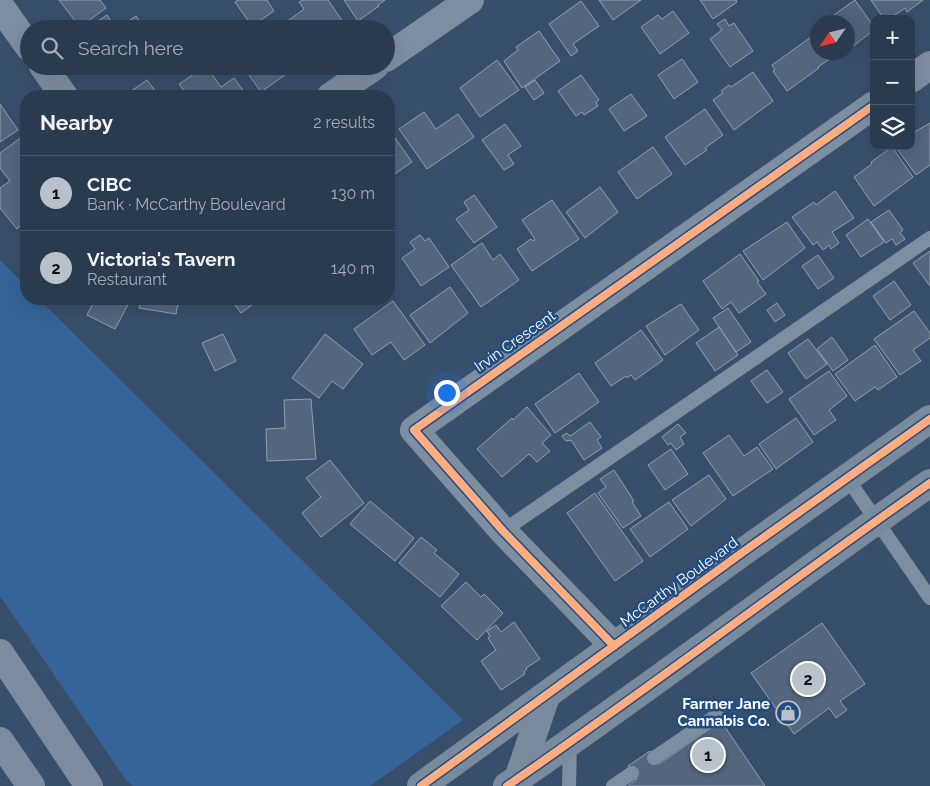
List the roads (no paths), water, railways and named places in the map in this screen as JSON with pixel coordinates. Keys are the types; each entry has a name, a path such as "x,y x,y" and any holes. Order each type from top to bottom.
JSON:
{"main road":[{"name":"McCarthy Boulevard","path":"421,786 742,552 930,419"},
{"path":"519,784 570,743 876,520 930,483"},
{"path":"0,652 88,782"},
{"path":"519,784 546,696"},
{"path":"0,741 25,780"}],"street":[{"path":"395,52 470,0"},
{"path":"0,6 20,34"},
{"path":"915,75 930,65"},
{"path":"49,75 60,90"},
{"path":"340,90 362,75"},
{"name":"Irvin Crescent","path":"614,646 503,531 414,430 870,108"}],"lane":[{"path":"503,531 930,238"},
{"path":"847,478 930,598"},
{"path":"654,758 717,715"},
{"path":"569,786 570,743"},
{"path":"613,786 632,773"}],"place":[{"name":"Victoria's Tavern","path":"808,679"},
{"name":"Farmer Jane Cannabis Co.","path":"788,713"},
{"name":"CIBC","path":"708,755"}]}
